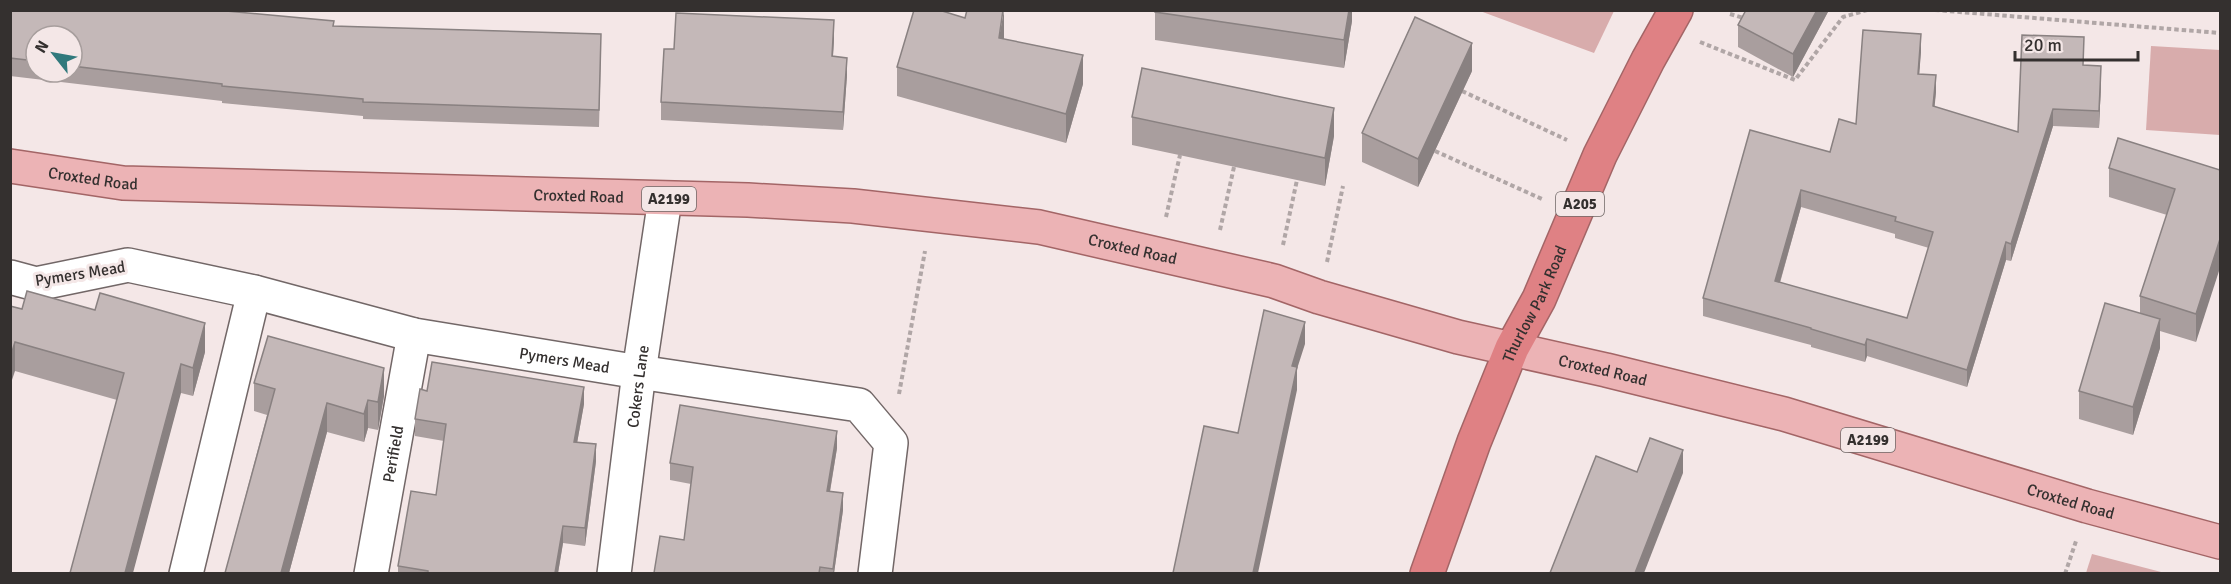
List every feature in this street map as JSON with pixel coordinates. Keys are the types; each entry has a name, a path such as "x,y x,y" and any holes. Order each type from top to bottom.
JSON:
{"highway":[{"name":"Thurlow Park Road","path":"1428,573 1474,442 1512,348 1539,298 1600,155 1671,20"}],"main road":[{"name":"Croxted Road","path":"10,166 123,183 748,200 853,206 1039,227 1275,281 1319,297 1458,337 1784,414 2087,506 2220,542"}],"street":[{"name":"Cokers Lane","path":"614,573 639,372 665,199"},
{"name":"Pymers Mead","path":"10,277 36,284 128,265 254,292 414,334 639,372 859,405 891,443 875,573"},
{"path":"186,573 254,292"},
{"name":"Perifield","path":"371,573 414,334"}],"path":[{"path":"1671,20 1795,80 1843,17 1868,10"},
{"path":"1935,10 2220,33"},
{"path":"1730,14 1753,21"},
{"path":"1809,47 1818,49"},
{"path":"1462,91 1600,155"},
{"path":"1435,151 1576,214"},
{"path":"1158,253 1180,155"},
{"path":"1212,266 1234,167"},
{"path":"1275,281 1297,180"},
{"path":"1319,297 1343,186"},
{"path":"874,422 900,392 931,215"}],"shaded area":[{"path":"1614,10 1594,53 1480,11"},
{"path":"2151,46 2220,50 2220,135 2146,130"},
{"path":"2092,554 2165,573 2086,573"}],"building":[{"path":"10,10 215,10 334,21 333,26 601,34 599,110 363,102 363,99 222,86 222,84 84,67 84,24 24,24 24,60 10,58"},
{"path":"914,10 939,10 965,18 967,10 1003,10 999,38 1083,55 1066,114 897,67"},
{"path":"1155,10 1349,10 1344,40 1155,12"},
{"path":"1746,10 1817,10 1793,54 1738,25"},
{"path":"676,13 834,20 832,56 847,58 843,112 661,102 664,49 674,49"},
{"path":"1415,17 1472,43 1418,159 1362,133"},
{"path":"1863,30 1921,34 1918,74 1936,75 1933,106 2018,132 2022,35 2084,37 2083,65 2101,66 2099,111 2053,109 2011,244 2006,242 1967,370 1867,339 1865,345 1703,298 1750,130 1830,152 1839,119 1856,124","holes":["1801,190 1896,217 1895,221 1933,232 1907,318 1775,281"]},
{"path":"1142,68 1334,108 1325,158 1132,117"},
{"path":"2118,138 2220,170 2220,239 2196,314 2140,296 2175,189 2109,168"},
{"path":"27,291 95,310 100,293 205,323 193,368 181,364 125,573 70,573 124,373 15,342 10,358 10,306 22,309"},
{"path":"2105,303 2160,319 2133,407 2079,391"},
{"path":"1264,310 1305,322 1292,366 1297,367 1253,573 1173,573 1204,426 1238,433"},
{"path":"268,336 384,368 378,402 368,400 364,414 327,403 281,573 225,573 275,389 254,383"},
{"path":"432,362 584,387 574,442 596,444 585,528 563,526 555,573 428,573 428,571 398,566 411,491 436,495 446,424 415,419 420,389 427,391"},
{"path":"680,405 837,431 827,491 843,493 833,569 820,567 819,573 654,573 660,536 684,540 693,467 670,463"},
{"path":"1650,438 1683,450 1635,573 1550,573 1596,456 1637,472"}]}
